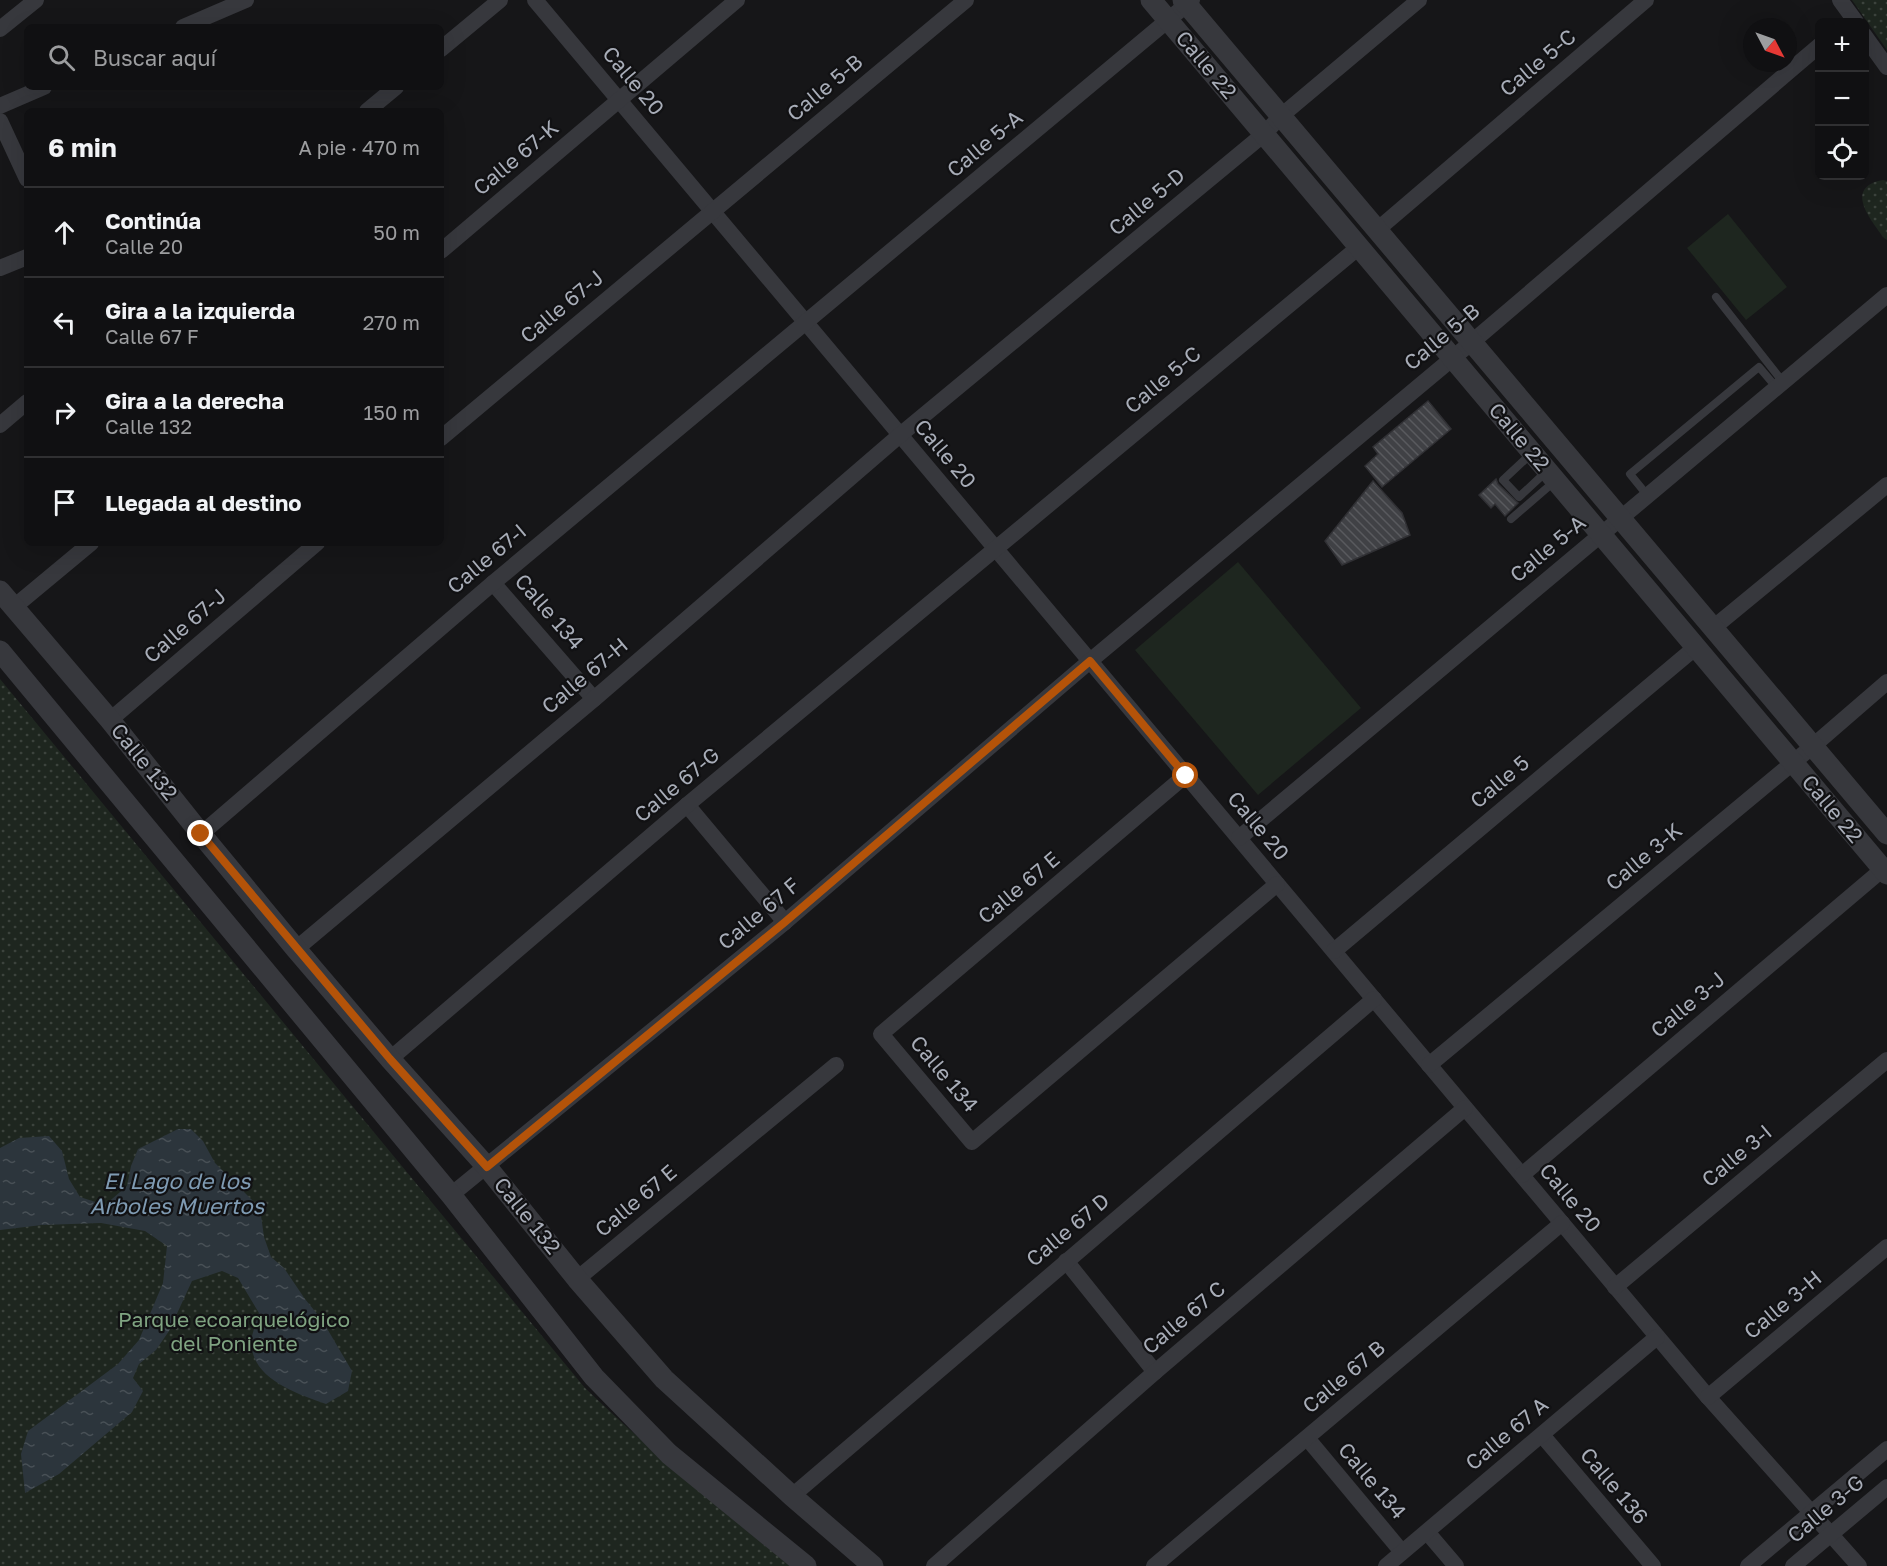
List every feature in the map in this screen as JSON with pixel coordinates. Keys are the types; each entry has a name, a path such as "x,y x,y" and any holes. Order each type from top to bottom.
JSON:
{"street":[{"path":"0,29 36,0"},
{"path":"190,24 246,0"},
{"path":"444,47 500,0"},
{"name":"Calle 20","path":"535,0 1708,1397 1859,1566"},
{"path":"619,100 737,0"},
{"name":"Calle 5-B","path":"712,210 966,0"},
{"name":"Calle 22","path":"1151,0 1885,872"},
{"name":"Calle 5-D","path":"900,435 1264,134 1281,116 1419,0"},
{"name":"Calle 5-C","path":"1377,230 1646,0"},
{"path":"1840,0 1849,18"},
{"name":"Calle 22","path":"1187,1 1281,116 1887,834"},
{"name":"Calle 5-A","path":"806,322 1168,20 1187,1"},
{"path":"1869,42 1887,67"},
{"name":"Calle 5-B","path":"1090,661 1472,342 1815,49"},
{"path":"0,106 37,90"},
{"path":"371,108 392,90"},
{"name":"Calle 67-K","path":"444,248 619,100"},
{"path":"0,121 24,173"},
{"name":"Calle 67-J","path":"444,435 712,210"},
{"name":"Calle 5-C","path":"995,548 1359,247"},
{"path":"0,268 24,258"},
{"name":"Calle 5-A","path":"1239,838 1887,295"},
{"name":"Calle 67-I","path":"201,834 493,583 806,322"},
{"path":"0,425 24,405"},
{"name":"Calle 67-H","path":"296,949 594,699 900,435"},
{"path":"1713,628 1887,485"},
{"path":"7,599 86,546"},
{"name":"Calle 67-J","path":"110,720 313,546"},
{"name":"Calle 67-G","path":"390,1059 687,805 995,548"},
{"name":"Calle 134","path":"493,583 594,699"},
{"name":"Calle 132","path":"7,599 110,720 296,949 487,1167 577,1279 664,1379 792,1496 873,1566"},
{"name":"Calle 5","path":"1334,951 1696,647"},
{"name":"Calle 132","path":"0,651 451,1195 594,1377 669,1454 806,1566"},
{"name":"Calle 67 F","path":"451,1195 785,922 1090,661"},
{"name":"Calle 3-K","path":"1429,1065 1887,682"},
{"name":"Calle 67 E","path":"881,1034 1186,776"},
{"path":"687,805 785,922"},
{"name":"Calle 3-J","path":"1522,1175 1885,872"},
{"name":"Calle 134","path":"881,1034 972,1142 1277,884"},
{"name":"Calle 67 D","path":"792,1496 1374,999"},
{"name":"Calle 3-I","path":"1616,1287 1887,1060"},
{"name":"Calle 67 E","path":"577,1279 836,1065"},
{"name":"Calle 67 C","path":"934,1566 1155,1372 1465,1108"},
{"name":"Calle 67 B","path":"1155,1566 1562,1223"},
{"name":"Calle 3-H","path":"1708,1397 1887,1247"},
{"path":"1066,1261 1155,1372"},
{"name":"Calle 67 A","path":"1386,1566 1658,1337"},
{"name":"Calle 136","path":"1542,1435 1653,1566"},
{"name":"Calle 134","path":"1307,1437 1402,1552"},
{"name":"Calle 3-G","path":"1748,1566 1887,1449"},
{"name":"Calle 3-G","path":"1793,1566 1887,1487"},
{"name":"Calle 134","path":"1427,1532 1456,1566"}],"lane":[{"path":"1716,297 1780,384"},
{"path":"1647,495 1630,474 1759,367 1780,384"},
{"path":"1532,453 1503,480 1519,496 1551,476"},
{"path":"1511,519 1551,476"}],"green space":[{"path":"1852,0 1887,0 1887,50 1869,24 1869,18 1865,18"},
{"path":"1883,180 1887,181 1887,240 1867,214 1862,197 1864,189"},
{"path":"1728,214 1787,287 1746,320 1687,248"},
{"path":"1238,562 1361,708 1258,795 1135,650"},
{"name":"Parque ecoarquelógico del Poniente","path":"0,679 585,1388 686,1479 790,1566 0,1566"}],"water":[{"name":"El Lago de los Arboles Muertos","path":"178,1129 191,1129 203,1141 215,1163 260,1208 264,1237 271,1257 284,1268 322,1320 352,1371 348,1391 326,1404 287,1388 265,1373 252,1350 252,1336 259,1313 238,1278 222,1271 192,1281 169,1331 156,1350 139,1364 133,1378 143,1391 132,1412 59,1474 25,1493 21,1454 28,1431 118,1364 139,1340 163,1283 167,1246 145,1231 101,1223 42,1225 0,1230 0,1148 19,1138 49,1136 62,1151 69,1179 80,1197 105,1205 127,1186 131,1166 138,1149"}],"building":[{"path":"1428,401 1451,429 1382,487 1365,466 1378,454 1373,447"},
{"path":"1496,479 1498,484 1518,503 1505,516 1495,504 1491,508 1479,495"},
{"path":"1373,481 1402,513 1410,535 1342,565 1325,541"}],"route":[{"path":"201,834 390,1059 487,1167 785,922 1090,661 1186,776"}]}
